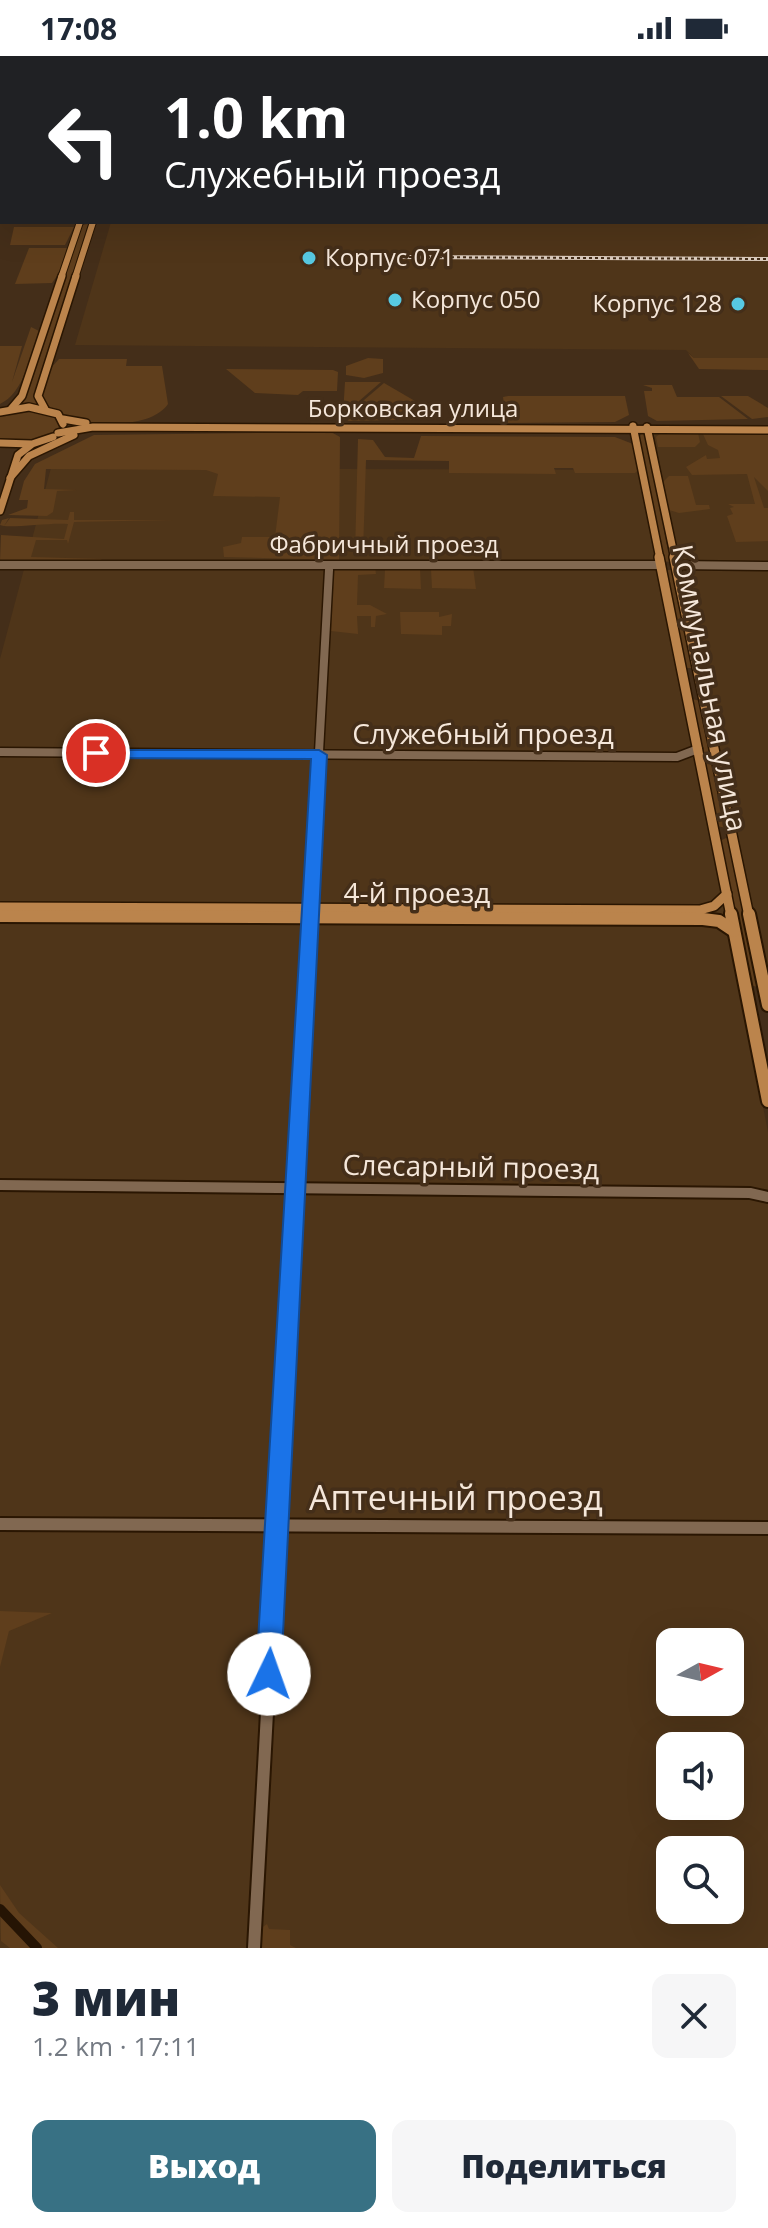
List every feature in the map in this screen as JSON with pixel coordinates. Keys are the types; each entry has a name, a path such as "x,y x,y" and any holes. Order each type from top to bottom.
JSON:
{"main road":[{"path":"11,409 21,399 79,224"},
{"path":"45,409 38,396 93,224"},
{"path":"0,406 13,398 30,370"},
{"path":"0,412 45,409 63,419 58,433"},
{"name":"Борковская улица","path":"63,419 90,423 768,428"},
{"name":"Борковская улица","path":"32,444 58,433 93,427 340,426"},
{"path":"10,478 29,456 66,438 88,432 146,428"},
{"name":"Коммунальная улица","path":"634,428 767,1094"},
{"name":"Коммунальная улица","path":"647,428 768,1005"},
{"path":"0,488 10,457 3,444 32,444"},
{"path":"0,511 18,455 32,444"},
{"name":"Фабричный проезд","path":"661,565 676,565"},
{"path":"685,688 703,694"},
{"path":"688,700 703,694"},
{"path":"715,833 732,833"},
{"name":"4-й проезд","path":"0,907 494,913 700,910 714,906 727,894"},
{"name":"4-й проезд","path":"0,916 310,912"},
{"name":"4-й проезд","path":"494,913 703,919 719,921 734,931"},
{"path":"746,990 765,990"}],"street":[{"name":"Фабричный проезд","path":"0,565 661,565"},
{"name":"Фабричный проезд","path":"676,565 768,566"},
{"path":"254,1948 329,570"},
{"name":"Служебный проезд","path":"0,752 677,757 698,749"},
{"name":"Служебный проезд","path":"677,757 703,770"},
{"name":"Слесарный проезд","path":"0,1185 750,1193 768,1197"},
{"name":"Слесарный проезд","path":"750,1193 768,1187"},
{"name":"Аптечный проезд","path":"0,1524 768,1528"}],"shaded area":[{"path":"88,224 34,397 37,405 20,405 82,225"},
{"path":"110,224 768,224 768,358 694,358 686,350 75,345"},
{"path":"14,227 74,227 65,245 10,245"},
{"path":"29,248 67,248 59,273 52,283 15,284"},
{"path":"31,327 39,331 26,372 15,391 0,404 0,346 22,346 12,382"},
{"path":"688,353 694,358 768,358 768,370 699,369"},
{"path":"368,358 383,359 383,373 364,378 346,375 346,366"},
{"path":"59,359 127,359 126,366 162,366 168,404 158,414 124,423 104,424 66,416 41,398 50,369"},
{"path":"226,369 333,370 338,372 337,391 303,391 298,395 255,393"},
{"path":"345,382 381,382 343,415"},
{"path":"384,383 443,419 349,421 343,418"},
{"path":"643,385 672,385 677,397 719,397 748,419 657,421 648,416 644,391 652,391 652,388"},
{"path":"625,396 629,415 615,422 506,423 503,397"},
{"path":"721,396 748,396 768,408 768,417 752,419"},
{"path":"30,409 56,417 59,427 39,440 0,441 0,415"},
{"path":"643,431 670,562 663,561 639,438"},
{"path":"331,432 340,437 339,560 224,557 223,547 241,543 242,537 275,537 280,497 213,496 218,474 206,470 46,469 44,489 77,490 57,491 53,512 47,516 8,515 27,508 28,500 19,500 24,481 35,464 94,435"},
{"path":"653,432 768,433 768,992"},
{"path":"702,432 768,432 768,491 754,477 764,508 768,508 768,541 736,542 727,516 733,514 730,508 734,507 728,504 755,504 747,474 692,475 686,467 706,455 707,459 720,458 718,450 708,445"},
{"path":"661,433 698,433 700,442 695,447 658,447 656,437"},
{"path":"421,436 615,437 633,444 638,470 635,473 575,473 573,468 554,468 556,474 449,473 449,461 366,460 363,553 355,553 358,439 373,440 385,457 414,458"},
{"path":"51,468 638,470 768,1132 768,1948 0,1948 0,659"},
{"path":"669,476 688,476 696,505 709,505 710,509 679,513 669,510 663,482"},
{"path":"70,512 74,512 74,520 174,520 74,522 68,544 67,540 36,540 31,557 102,559 99,561 0,561 1,535 64,539 68,524 4,526 10,518 68,520"},
{"path":"375,566 376,574 358,575 357,605 370,605 387,614 376,616 375,627 371,627 371,616 357,616 358,634 331,631 333,570"},
{"path":"390,567 420,568 421,589 384,588 385,570"},
{"path":"473,567 476,589 432,588 431,570"},
{"path":"673,569 694,668 684,668 665,571"},
{"path":"400,612 439,612 439,617 452,614 451,626 442,626 442,635 401,634"},
{"path":"692,699 701,701 726,828 717,826"},
{"path":"729,839 758,987 749,985 720,841"},
{"path":"0,1611 52,1613 9,1631 0,1667"},
{"path":"0,1885 19,1913 58,1948 10,1948 1,1941"},
{"path":"267,1924 269,1929 290,1930 290,1945 296,1948 259,1948 260,1929"}],"waterway":[{"path":"0,1909 37,1948"}],"railway":[{"path":"397,257 768,259"}],"place":[{"name":"Корпус 071","path":"309,258"},
{"name":"Корпус 050","path":"395,300"},
{"name":"Корпус 128","path":"738,304"}],"route":[{"path":"96,753 319,755 269,1674"}]}
